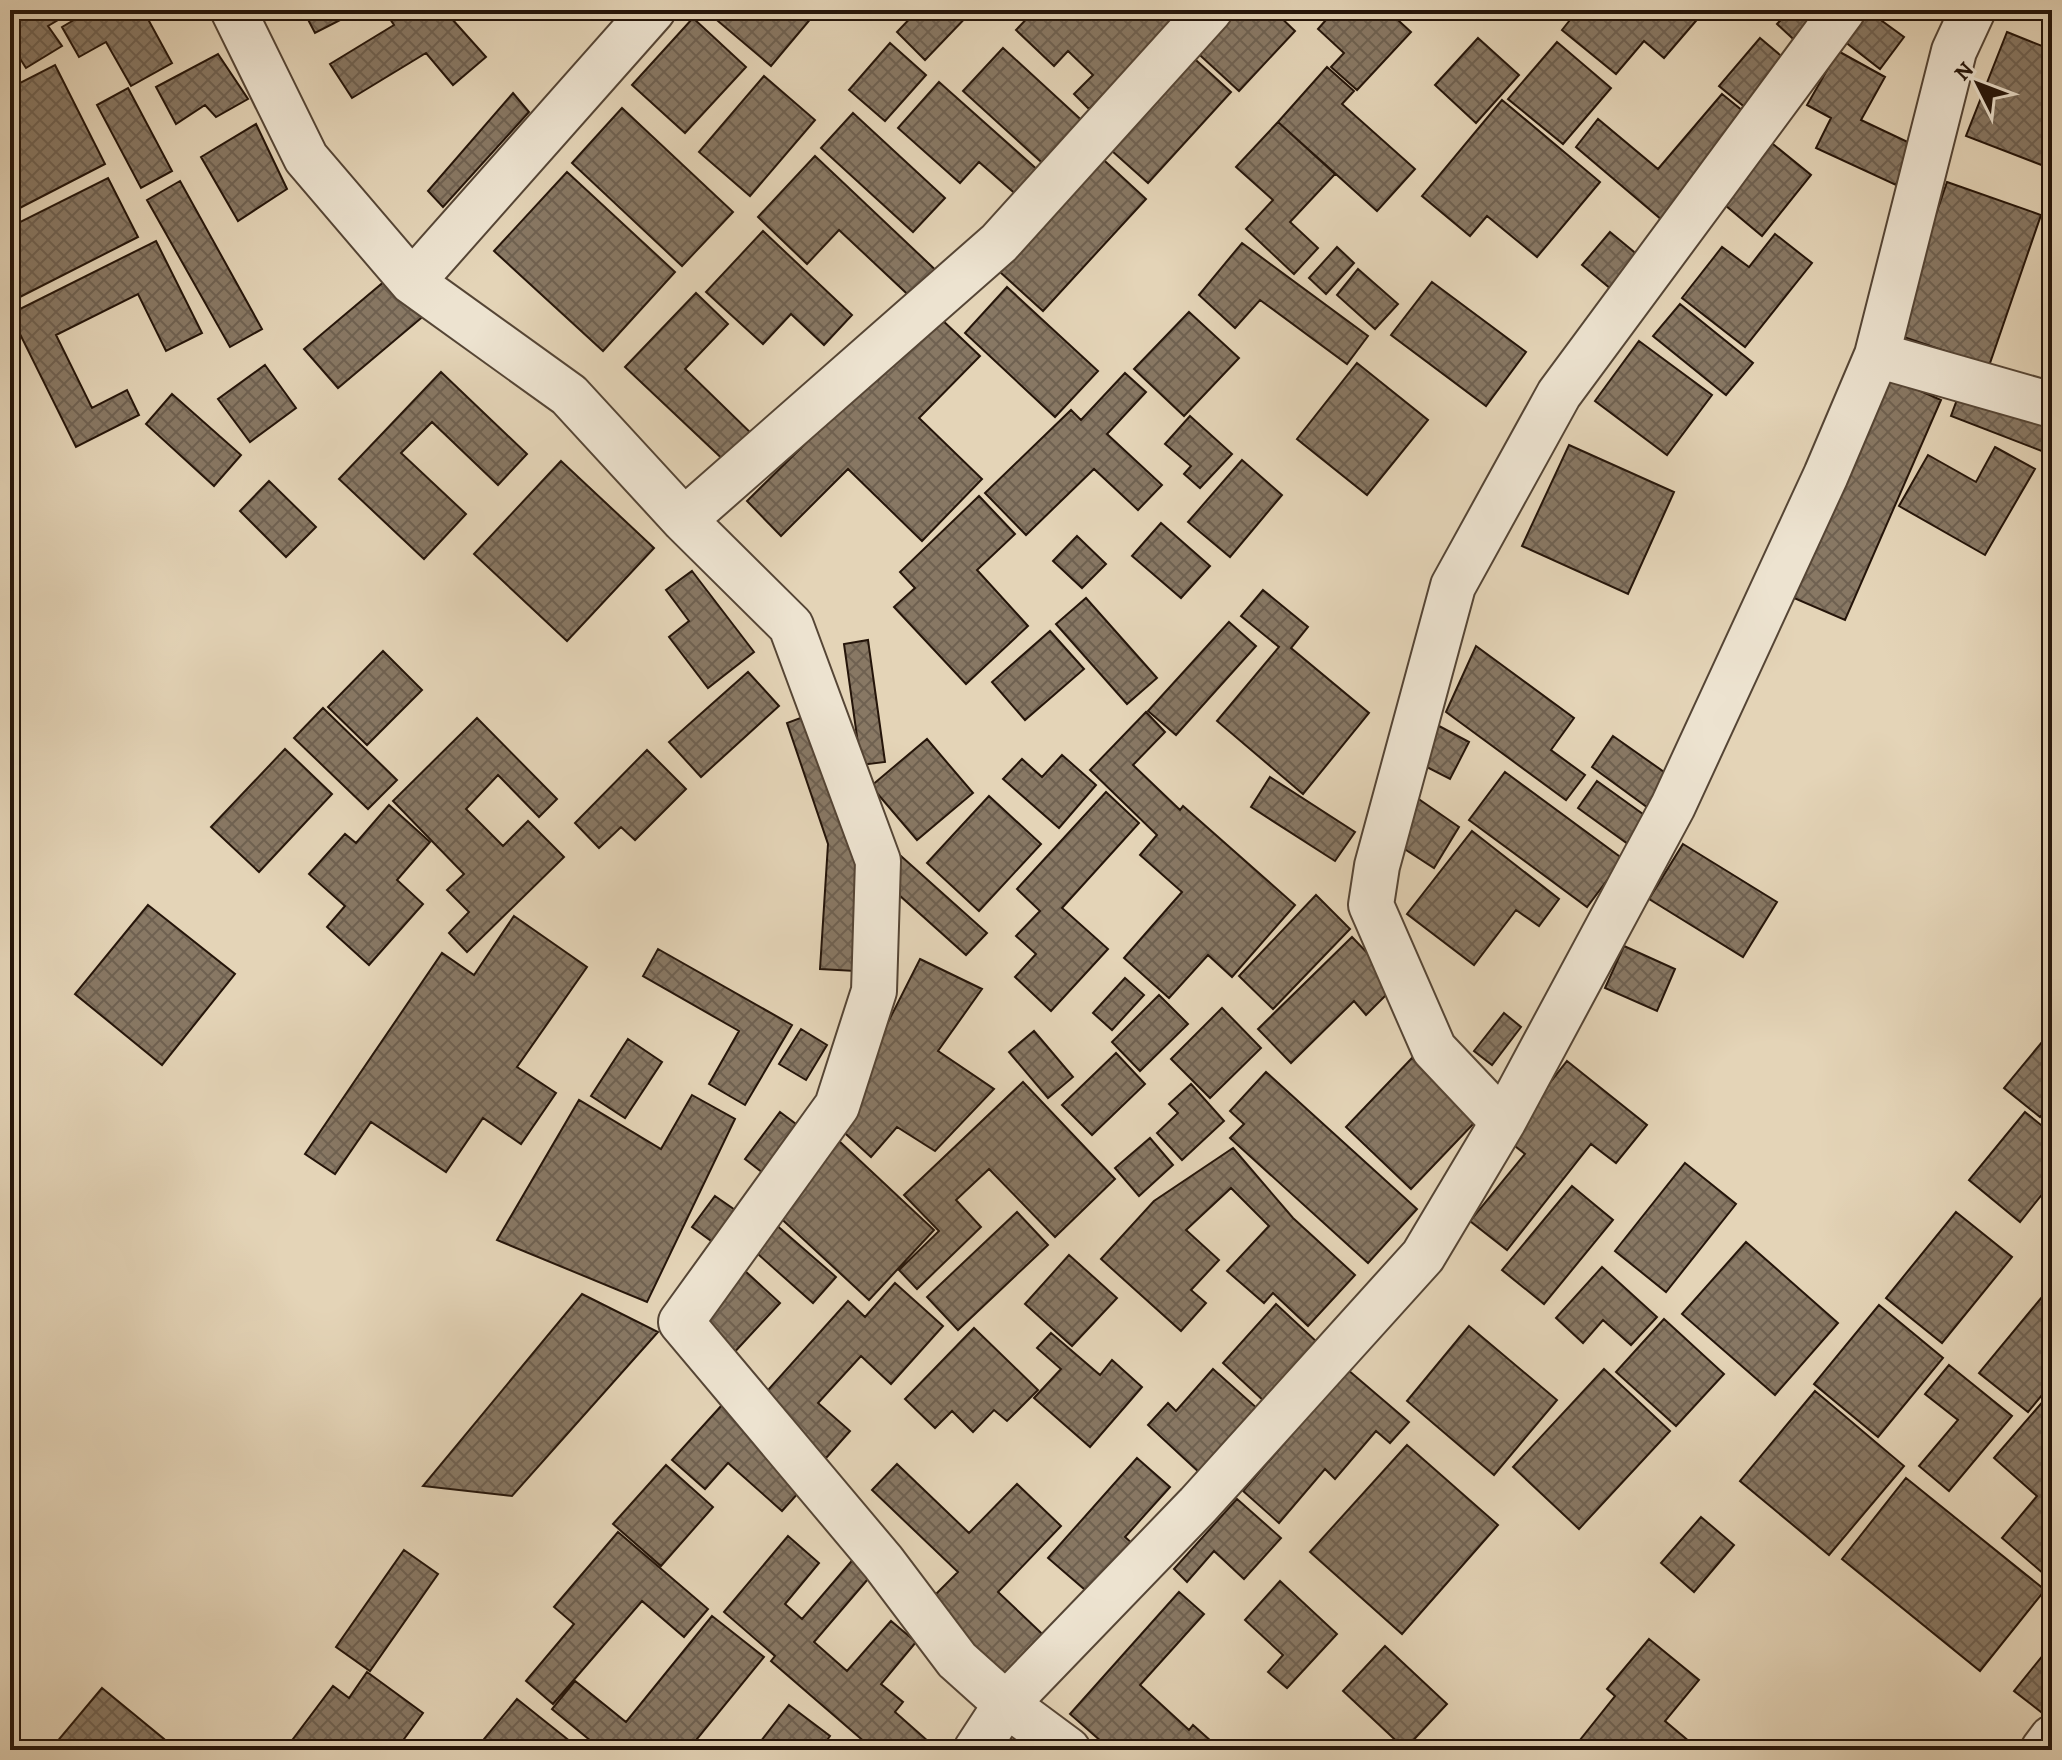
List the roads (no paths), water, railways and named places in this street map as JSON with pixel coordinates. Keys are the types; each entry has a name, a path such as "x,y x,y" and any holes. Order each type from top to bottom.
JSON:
{"street":[{"path":"233,10 306,158 412,282 569,395 684,520 791,626 878,861 874,991 837,1106 681,1322 883,1562 957,1660 1006,1704 1068,1750"},
{"path":"412,282 653,10"},
{"path":"684,520 999,243 1210,10"},
{"path":"1503,1122 1434,1049 1371,905 1377,866 1453,586 1559,394 1843,10"},
{"path":"976,1750 1006,1704 1198,1505 1423,1256 1503,1122 1673,806 1826,475 1877,355 1954,51 1973,10"},
{"path":"1877,355 2052,405"},
{"path":"2043,1750 2052,1738"}]}
